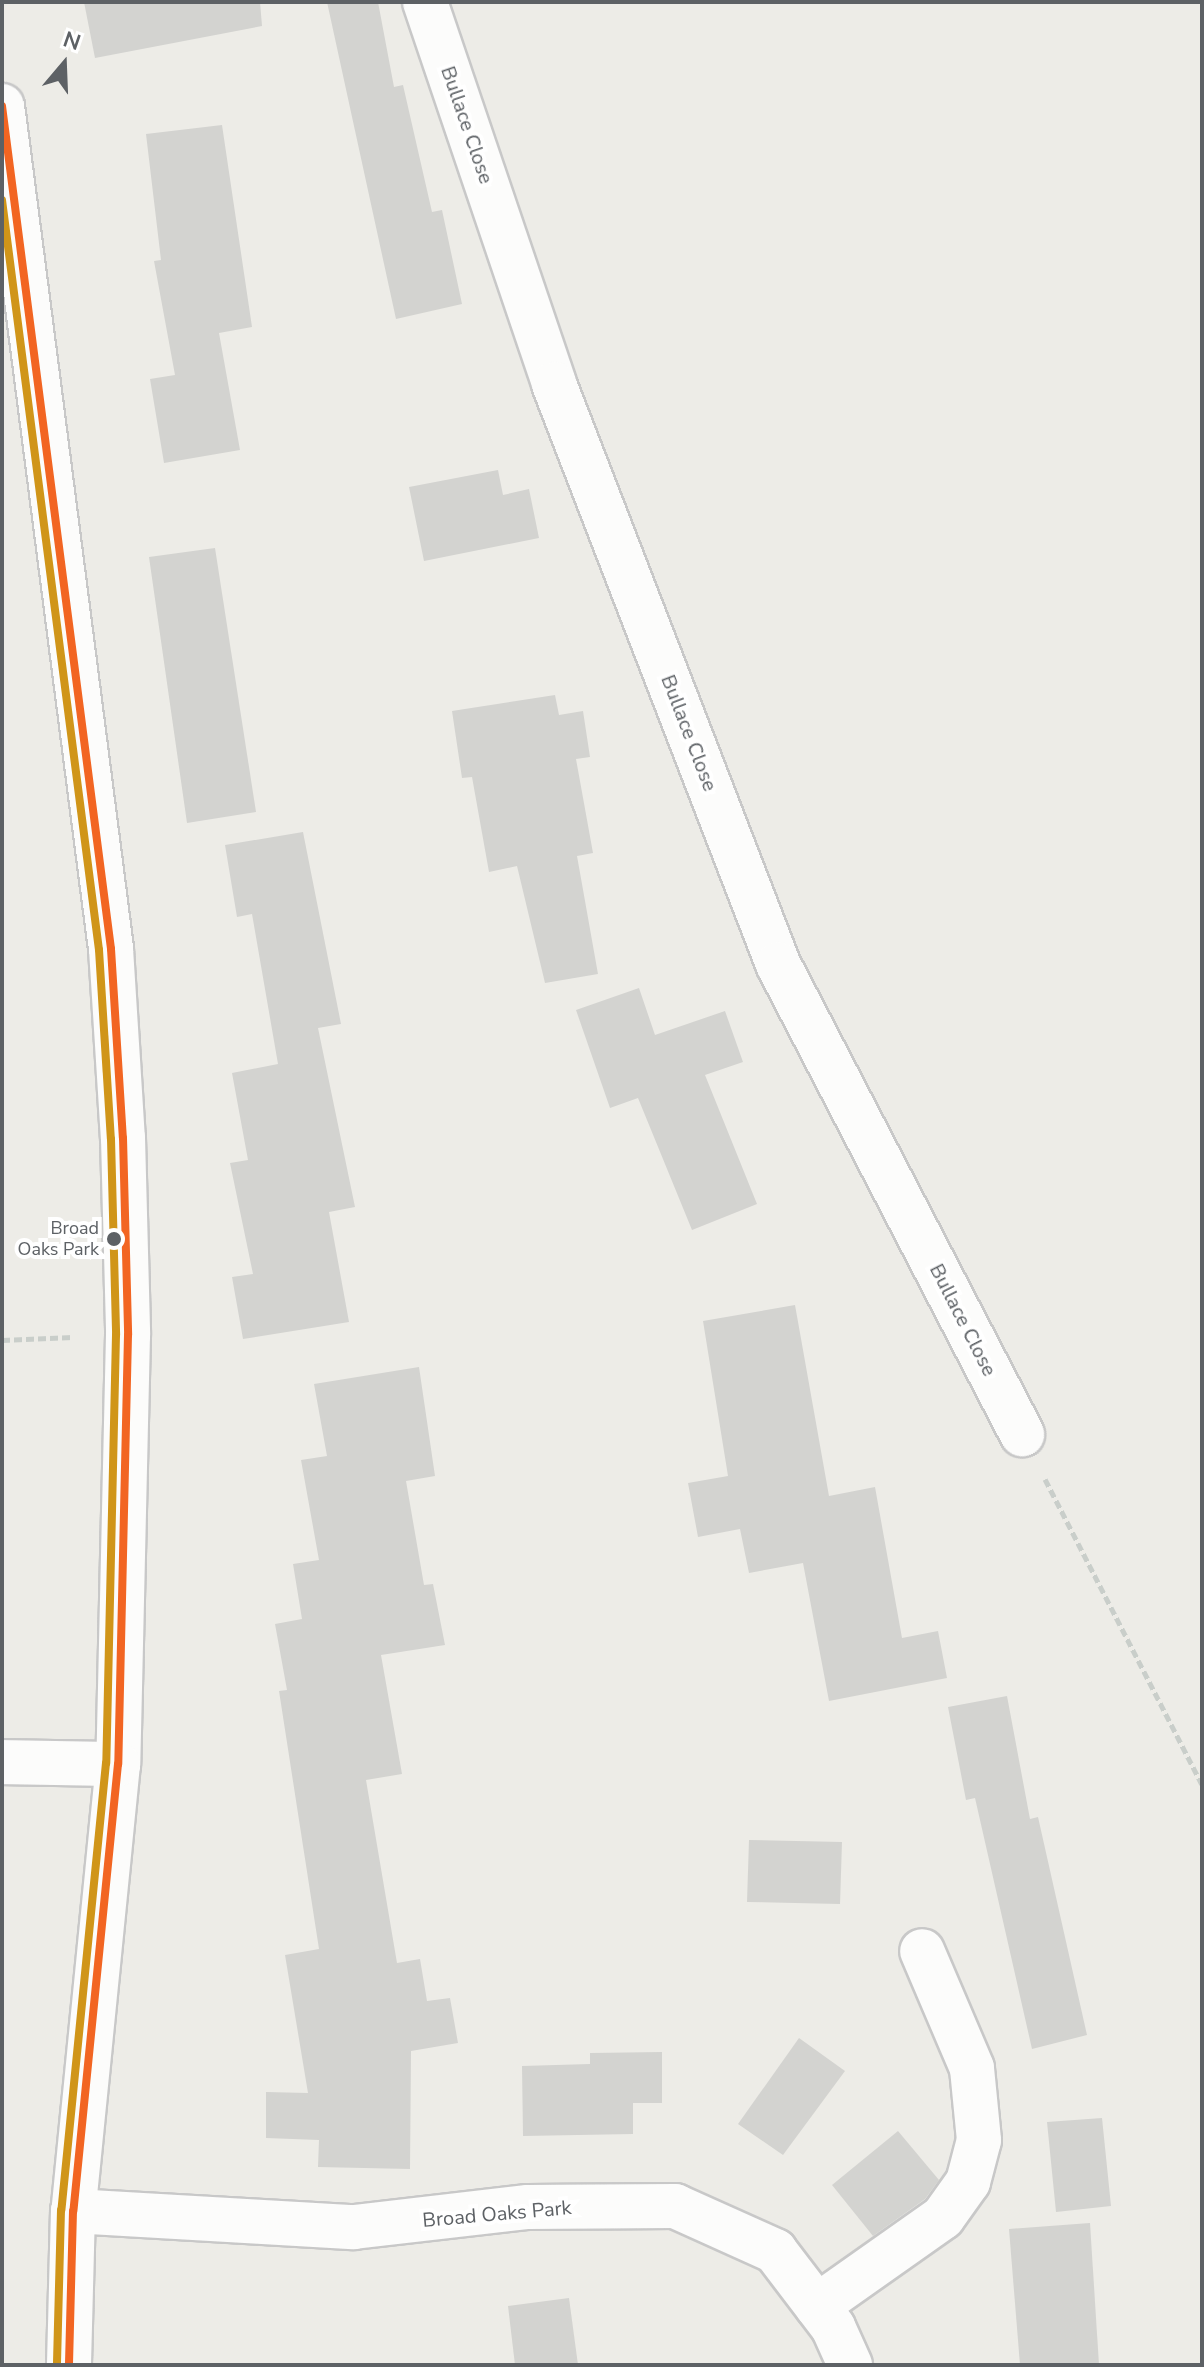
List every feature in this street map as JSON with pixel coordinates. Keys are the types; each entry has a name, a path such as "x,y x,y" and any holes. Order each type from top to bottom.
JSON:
{"street":[{"name":"Bullace Close","path":"425,2 554,384 778,964 1022,1434"},
{"path":"2,106 111,949 128,1335 118,1764 73,2211 69,2365"},
{"path":"2,1762 118,1764"},
{"path":"817,2306 943,2217 968,2182 979,2140 972,2068 922,1951"},
{"name":"Broad Oaks Park","path":"73,2211 354,2227 528,2207 675,2206 775,2251 817,2306 850,2365"}],"path":[{"path":"2,1340 128,1335"},
{"path":"1022,1434 1202,1784"}],"building":[{"path":"84,2 260,2 262,26 95,58"},
{"path":"327,2 378,2 394,87 403,85 432,212 442,210 462,304 396,319"},
{"path":"222,125 252,327 219,333 240,450 164,463 150,379 175,375 154,261 161,260 146,134"},
{"path":"498,470 503,495 529,489 539,538 424,561 409,487"},
{"path":"215,548 256,812 187,823 149,557"},
{"path":"555,695 559,715 583,711 590,757 576,759 593,853 577,856 598,974 545,983 517,866 489,872 472,777 462,778 452,711"},
{"path":"303,832 341,1024 318,1028 355,1207 329,1212 349,1322 243,1339 232,1277 253,1274 230,1163 248,1160 232,1073 278,1064 252,914 237,917 225,845"},
{"path":"639,988 655,1035 725,1011 743,1062 705,1075 757,1204 692,1230 638,1098 610,1108 576,1010"},
{"path":"795,1305 829,1496 875,1487 902,1638 938,1631 947,1678 829,1701 803,1563 749,1573 740,1529 698,1537 688,1483 728,1476 703,1321"},
{"path":"419,1367 435,1476 406,1481 424,1585 433,1584 445,1645 381,1655 402,1774 366,1780 397,1963 420,1959 427,2001 450,1998 458,2043 411,2051 410,2169 318,2167 319,2140 266,2138 266,2092 308,2093 285,1955 319,1949 279,1691 287,1690 275,1624 302,1619 293,1564 319,1560 301,1460 327,1456 314,1384"},
{"path":"1007,1696 1030,1819 1038,1817 1087,2035 1032,2049 975,1798 966,1800 948,1707"},
{"path":"749,1840 842,1842 840,1904 747,1902"},
{"path":"799,2038 845,2071 783,2155 738,2124"},
{"path":"662,2052 662,2103 633,2103 633,2134 523,2136 522,2066 590,2064 590,2053"},
{"path":"1102,2118 1111,2206 1056,2212 1047,2122"},
{"path":"898,2131 939,2180 925,2199 873,2236 832,2185"},
{"path":"1090,2223 1099,2365 1020,2365 1009,2229"},
{"path":"569,2298 578,2365 515,2365 508,2306"}],"transit line":[{"path":"2,106 111,949 123,1138 128,1335 118,1764 73,2211 69,2365"},
{"path":"2,200 99,950 111,1139 116,1335 106,1763 61,2210 57,2365"}],"place":[{"name":"Broad Oaks Park","path":"114,1239"}]}
